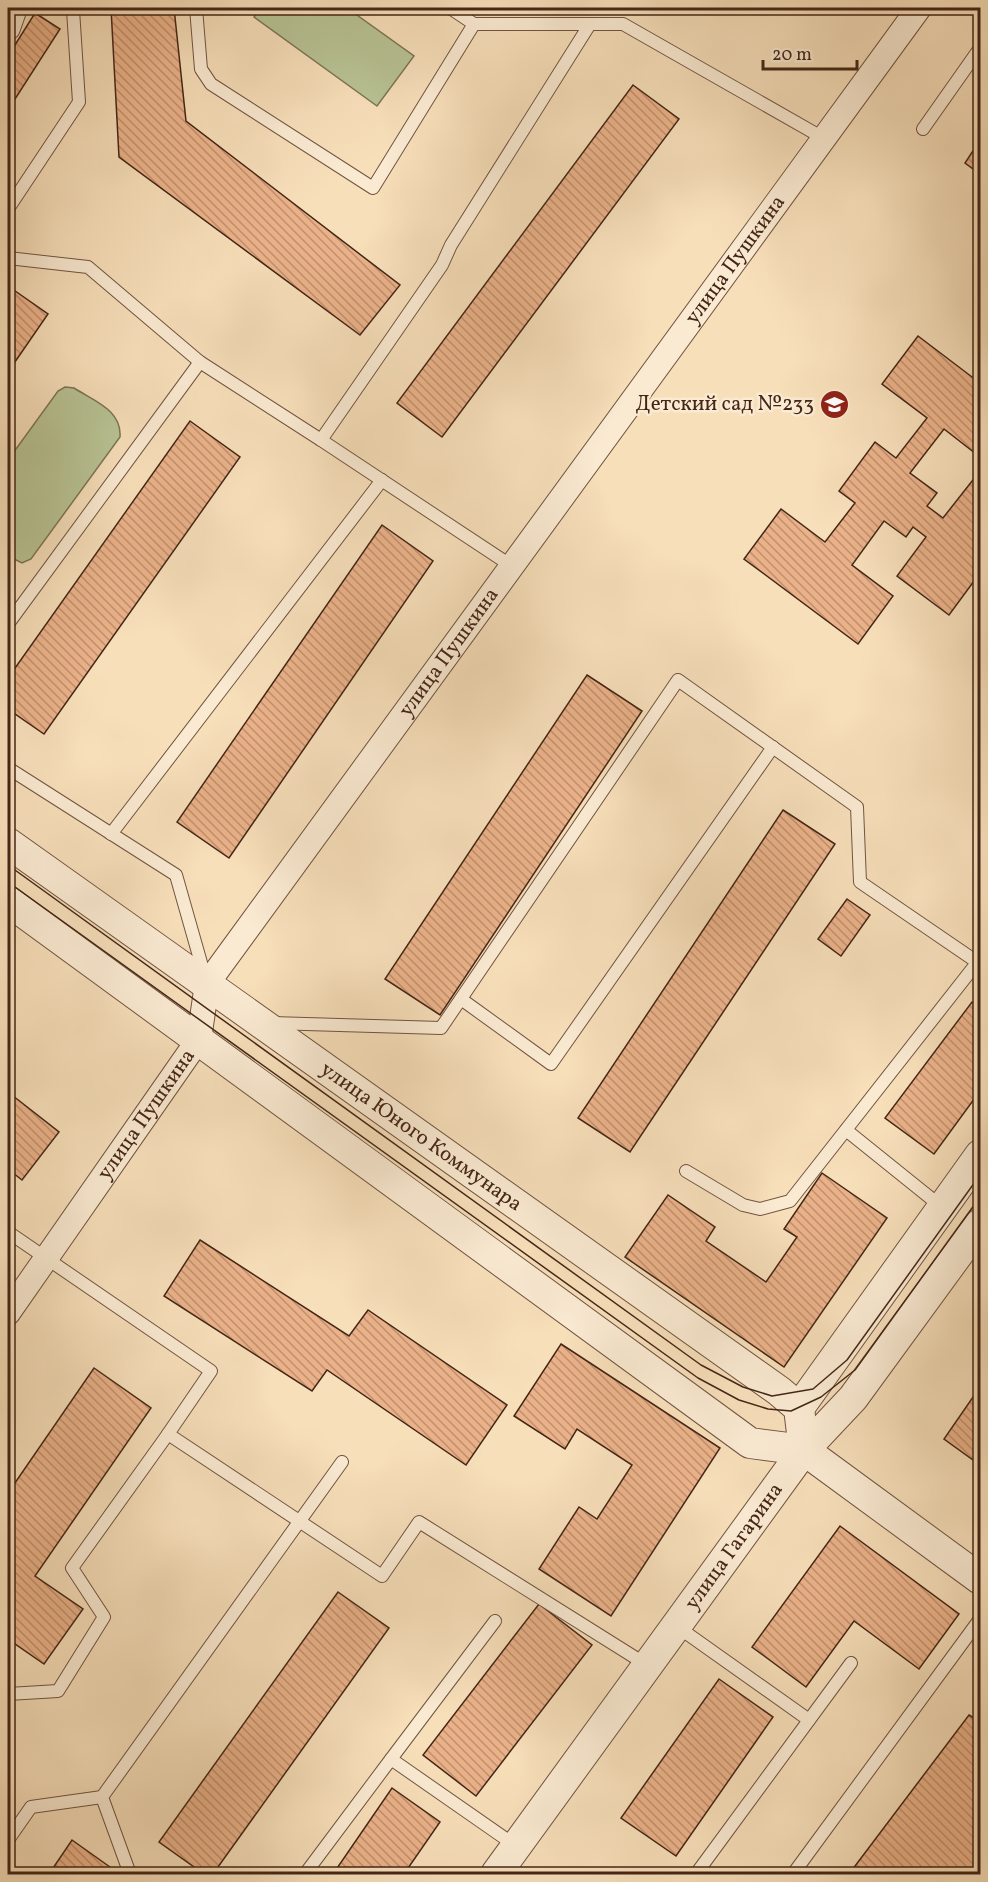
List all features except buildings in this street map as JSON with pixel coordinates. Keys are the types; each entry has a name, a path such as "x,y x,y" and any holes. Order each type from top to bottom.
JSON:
{"street":[{"path":"8,28 15,8"},
{"name":"улица Пушкина","path":"8,1313 199,1039 207,984 510,565 919,8"},
{"name":"улица Юного Коммунара","path":"8,843 770,1384 799,1408"},
{"path":"8,902 199,1039 750,1443 804,1450 981,1579"},
{"path":"804,1450 799,1408 981,1155"},
{"name":"улица Гагарина","path":"496,1875 648,1666 672,1624 804,1450 854,1398 981,1224"}],"lane":[{"path":"8,208 79,102 73,10 70,8"},
{"path":"196,8 201,69 212,84 373,188 474,24"},
{"path":"450,8 474,24 623,24 825,139"},
{"path":"321,440 442,265 451,245 590,24"},
{"path":"923,129 981,48"},
{"path":"8,258 88,267 200,362 510,565"},
{"path":"8,624 200,362"},
{"path":"111,834 382,480"},
{"path":"262,1023 441,1028 678,680 857,807 860,882 980,962 790,1201 760,1209 743,1205 686,1170"},
{"path":"461,999 551,1064 773,747"},
{"path":"8,768 176,875 207,984"},
{"path":"846,1130 942,1208"},
{"path":"8,1232 211,1371 72,1568 104,1617 58,1691 8,1694"},
{"path":"168,1434 382,1576 419,1522 648,1666"},
{"path":"8,1840 31,1807 102,1797 342,1462"},
{"path":"793,1875 981,1619"},
{"path":"305,1875 495,1621"},
{"path":"672,1624 809,1720"},
{"path":"696,1875 851,1663"},
{"path":"392,1759 516,1846"},
{"path":"102,1797 130,1875"}],"green space":[{"path":"261,8 347,8 414,56 377,106 254,17"},
{"path":"65,387 74,388 112,413 119,428 120,437 31,559 22,563 8,556 8,460 58,391"}],"tram line":[{"path":"8,865 701,1365 743,1387 772,1396 813,1389 847,1360 980,1175"},
{"path":"8,882 698,1378 739,1400 768,1409 791,1411 821,1397 855,1370 980,1197"}],"place":[{"name":"Детский сад №233","path":"835,404"}]}
